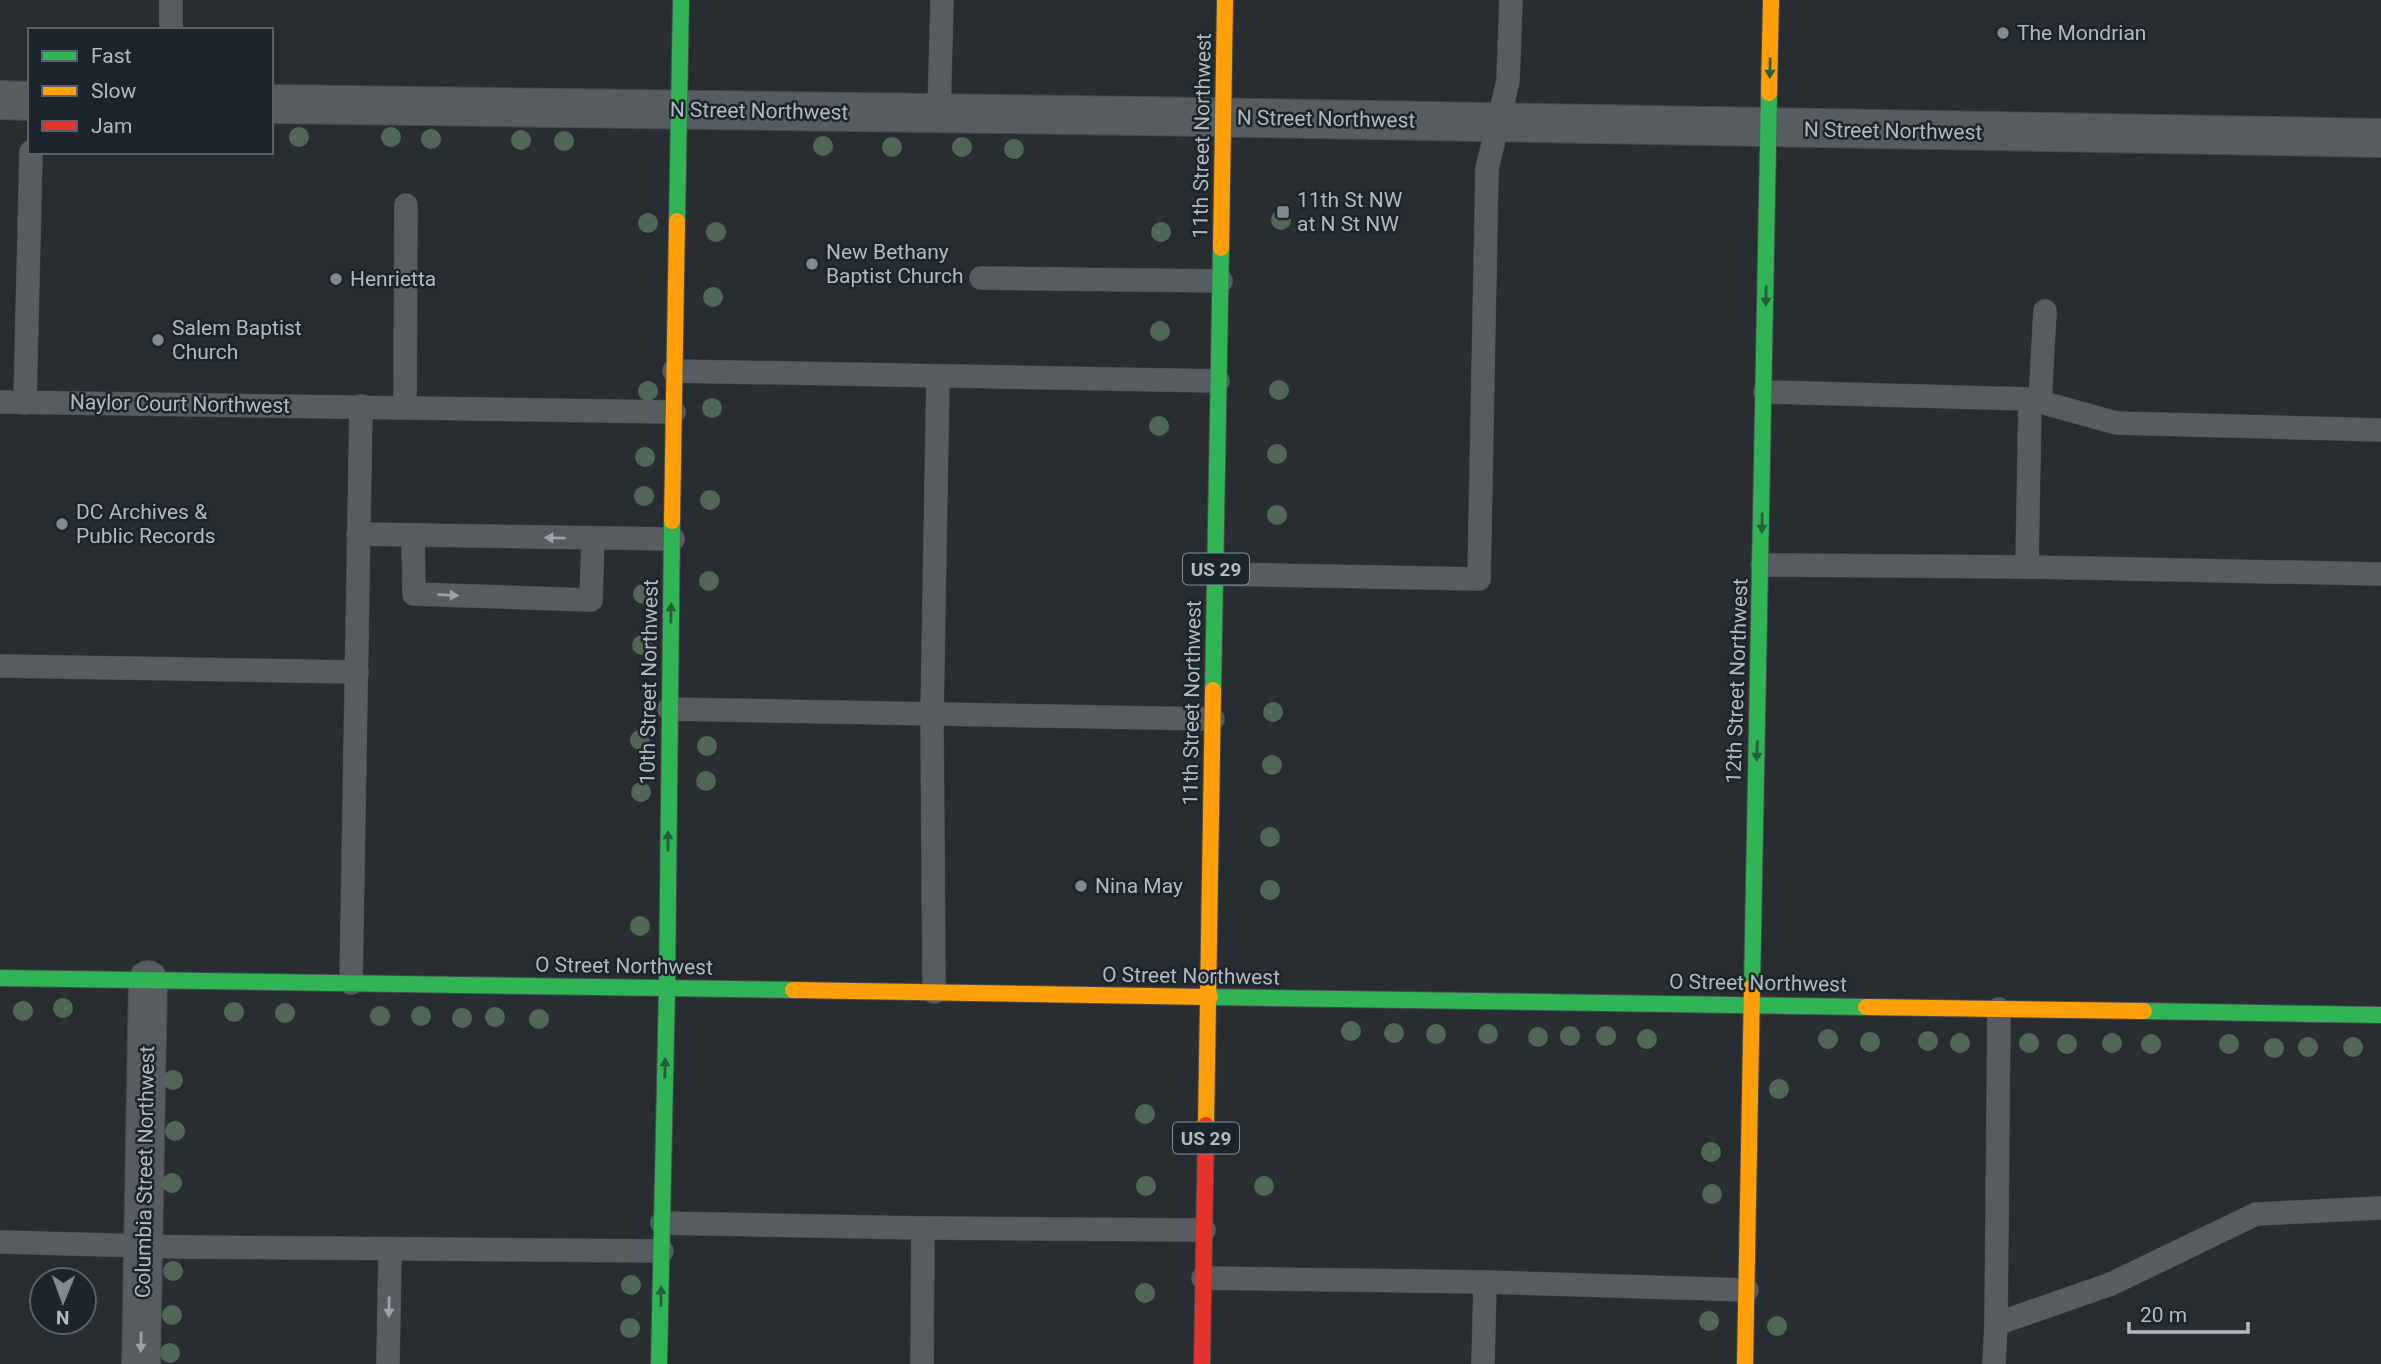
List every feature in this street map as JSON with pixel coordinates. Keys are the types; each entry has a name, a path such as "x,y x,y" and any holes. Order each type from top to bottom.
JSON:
{"main road":[{"name":"10th Street Northwest","path":"659,1364 681,0"},
{"name":"11th Street Northwest","path":"1202,1364 1225,0"},
{"name":"12th Street Northwest","path":"1745,1364 1771,0"},
{"name":"O Street Northwest","path":"0,978 2381,1014"}],"street":[{"path":"0,100 28,101"},
{"name":"N Street Northwest","path":"273,104 1223,117 2381,138"},
{"name":"Columbia Street Northwest","path":"141,1364 148,980"}],"lane":[{"path":"171,0 171,28"},
{"path":"939,114 942,0"},
{"path":"1216,574 1479,579 1487,169 1508,81 1511,0"},
{"path":"25,402 31,154"},
{"path":"405,407 406,205"},
{"path":"981,278 1221,281"},
{"path":"2027,567 2035,401 2045,311"},
{"path":"674,371 1219,381"},
{"path":"934,992 932,715 938,376"},
{"path":"1765,392 2035,401 2116,423 2381,430"},
{"name":"Naylor Court Northwest","path":"0,402 674,412"},
{"path":"351,983 361,406"},
{"path":"358,534 673,539"},
{"path":"413,535 414,594 591,600 593,538"},
{"path":"1762,565 2381,574"},
{"path":"0,666 357,672"},
{"path":"668,709 1213,719"},
{"path":"1994,1364 1999,1009"},
{"path":"1996,1324 2111,1284 2256,1214 2381,1208"},
{"path":"662,1223 1204,1230"},
{"path":"922,1364 923,1228"},
{"path":"0,1242 662,1251"},
{"path":"388,1364 390,1249"},
{"path":"1203,1278 1485,1282 1747,1290"},
{"path":"1483,1364 1485,1282"}],"traffic: fast":[{"path":"677,221 681,0"},
{"path":"1752,987 1769,93"},
{"path":"1213,690 1221,248"},
{"path":"659,1364 667,987 672,521"},
{"path":"0,978 793,990"},
{"path":"1210,997 1866,1007"},
{"path":"2144,1011 2381,1015"}],"traffic: slow":[{"path":"1221,248 1225,0"},
{"path":"1769,93 1771,0"},
{"path":"672,521 677,221"},
{"path":"1206,1125 1213,690"},
{"path":"1745,1364 1752,987"},
{"path":"793,990 1210,997"},
{"path":"1866,1007 2144,1011"}],"traffic: jam":[{"path":"1202,1364 1206,1125"}],"place":[{"name":"The Mondrian","path":"2003,33"},
{"name":"11th St NW at N St NW","path":"1283,212"},
{"name":"New Bethany Baptist Church","path":"812,264"},
{"name":"Henrietta","path":"336,279"},
{"name":"Salem Baptist Church","path":"158,340"},
{"name":"DC Archives & Public Records","path":"62,524"},
{"name":"Nina May","path":"1081,886"}]}
